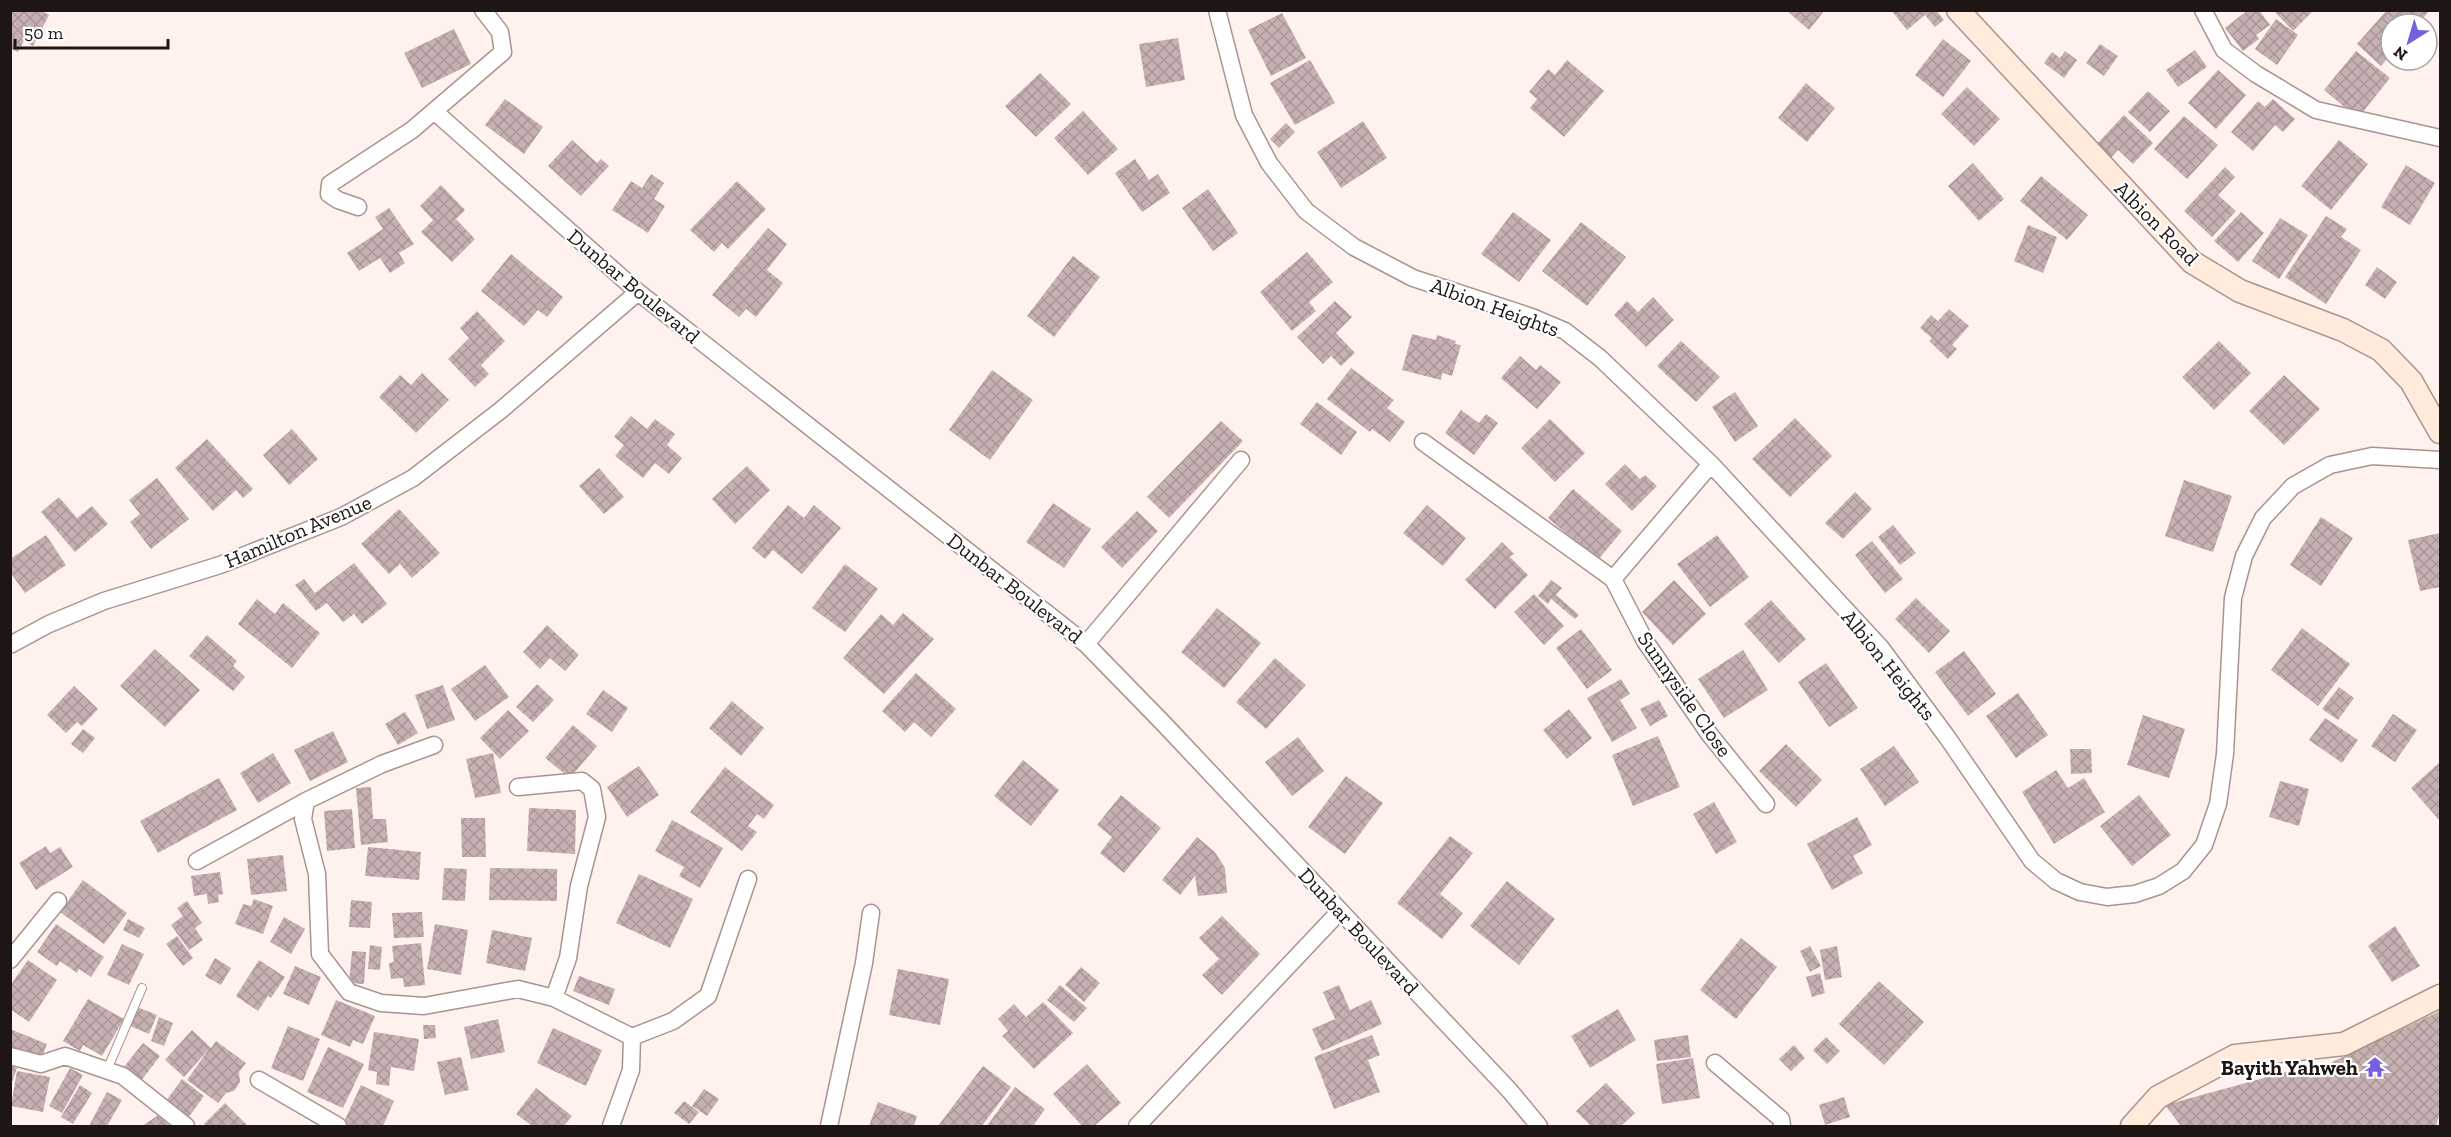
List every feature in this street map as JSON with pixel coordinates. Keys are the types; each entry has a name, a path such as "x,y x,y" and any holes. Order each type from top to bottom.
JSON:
{"street":[{"path":"358,207 329,194 330,184 412,130 503,52 500,32 483,10"},
{"name":"Albion Heights","path":"1217,10 1244,115 1269,163 1306,211 1354,247 1413,278 1532,317 1565,331 1600,358 1711,464 1881,648 1947,737 2032,861 2056,881 2080,892 2107,897 2135,894 2159,886 2182,870 2204,845 2218,804 2224,754 2233,598 2244,556 2263,518 2293,486 2330,465 2372,456 2440,460"},
{"name":"Albion Road","path":"1958,10 2192,262 2240,291 2343,330 2380,350 2412,381 2440,432"},
{"path":"2203,10 2224,50 2256,74 2316,110 2440,138"},
{"name":"Dunbar Boulevard","path":"434,111 638,292 1086,644 1510,1091 1539,1126"},
{"name":"Hamilton Avenue","path":"10,645 49,624 104,601 220,565 341,516 413,478 501,410 638,292"},
{"name":"Sunnyside Close","path":"1423,442 1613,579 1645,641 1710,735 1766,804"},
{"path":"1086,644 1241,460"},
{"path":"1613,579 1711,464"},
{"path":"197,861 306,801 382,764 434,745"},
{"path":"518,787 582,781 592,789 597,818 579,886 568,958 554,998"},
{"path":"306,801 303,819 317,874 321,954 349,992 381,1003 424,1006 518,989 554,998 632,1036 673,1021 708,996 748,879"},
{"path":"10,960 57,901"},
{"path":"1137,1126 1340,911"},
{"path":"829,1126 864,963 871,912"},
{"path":"2132,1126 2158,1097 2235,1056 2344,1044 2440,996"},
{"path":"611,1126 631,1070 632,1036"},
{"path":"10,1056 42,1064 65,1056 123,1076 186,1126"},
{"path":"1715,1063 1781,1119 1782,1126"},
{"path":"259,1080 338,1126"}],"lane":[{"path":"107,1070 142,988"}],"building":[{"path":"10,10 40,10 49,15 33,46 24,41 18,52 10,48"},
{"path":"1786,10 1825,10 1809,30"},
{"path":"1891,10 1936,10 1944,20 1935,27 1925,15 1907,30"},
{"path":"2248,10 2252,12 2259,10 2270,25 2256,35 2259,39 2243,51 2225,28"},
{"path":"2273,10 2314,10 2293,31"},
{"path":"2387,10 2430,10 2428,12 2385,12"},
{"path":"1282,13 1306,58 1271,76 1248,30"},
{"path":"2276,19 2298,35 2277,65 2255,49"},
{"path":"2379,19 2379,64 2357,44"},
{"path":"454,29 471,64 422,88 404,53"},
{"path":"1178,38 1185,80 1146,87 1139,44"},
{"path":"1943,39 1971,61 1943,97 1915,75"},
{"path":"2100,44 2118,56 2104,76 2086,63"},
{"path":"2195,50 2207,67 2178,87 2166,70"},
{"path":"2065,51 2077,60 2064,78 2044,63 2052,52 2060,58"},
{"path":"2356,51 2379,69 2379,72 2390,78 2358,118 2324,90"},
{"path":"1310,60 1335,103 1295,125 1270,83"},
{"path":"1567,60 1604,91 1564,137 1530,108 1537,99 1529,92 1548,69 1555,75"},
{"path":"2218,70 2246,95 2216,129 2188,103"},
{"path":"1040,73 1071,104 1036,137 1005,106"},
{"path":"1806,83 1835,108 1807,142 1778,118"},
{"path":"1967,87 2000,119 1974,146 1941,114"},
{"path":"2148,91 2170,111 2150,132 2128,112"},
{"path":"505,99 543,127 524,154 485,125"},
{"path":"2273,99 2295,119 2283,132 2275,125 2253,151 2231,132 2258,101 2265,107"},
{"path":"1083,111 1118,149 1088,175 1054,138"},
{"path":"2124,115 2153,143 2133,164 2118,150 2109,160 2095,146"},
{"path":"2184,116 2218,145 2187,179 2154,149"},
{"path":"1363,121 1387,158 1341,188 1317,152"},
{"path":"1286,123 1295,132 1279,148 1270,139"},
{"path":"572,140 597,163 601,159 609,166 581,196 548,166"},
{"path":"2339,140 2368,164 2331,210 2301,186"},
{"path":"1135,159 1149,180 1158,174 1170,193 1142,212 1115,173"},
{"path":"1973,163 2004,199 1979,221 1948,186"},
{"path":"2406,165 2435,183 2410,225 2381,207"},
{"path":"2225,167 2235,177 2218,195 2236,211 2212,237 2184,211"},
{"path":"651,174 664,183 654,199 665,206 648,233 612,210 631,181 642,188"},
{"path":"2041,176 2088,215 2067,240 2020,201"},
{"path":"737,181 766,209 728,249 722,243 714,252 690,230"},
{"path":"441,185 465,210 456,219 475,239 452,262 421,232 433,220 420,206"},
{"path":"1208,189 1238,233 1213,251 1182,208"},
{"path":"389,208 414,244 399,253 405,263 390,273 380,258 359,271 347,253 383,229 375,217"},
{"path":"1513,212 1551,240 1519,282 1481,254"},
{"path":"2241,212 2264,233 2238,262 2214,241"},
{"path":"2326,216 2347,229 2341,237 2361,250 2326,304 2285,277"},
{"path":"2280,218 2308,235 2279,279 2252,261"},
{"path":"1581,222 1626,257 1587,306 1542,271"},
{"path":"2028,225 2057,237 2043,273 2014,261"},
{"path":"768,228 787,244 767,270 783,283 756,317 746,309 739,317 712,295"},
{"path":"1307,252 1333,282 1309,302 1316,311 1292,331 1260,292"},
{"path":"511,254 563,297 547,317 538,310 524,326 481,291"},
{"path":"1073,256 1100,277 1054,337 1027,316"},
{"path":"2377,267 2397,282 2385,299 2365,285"},
{"path":"1653,297 1674,320 1646,347 1614,315 1627,301 1638,312"},
{"path":"1335,301 1352,317 1336,333 1355,353 1341,366 1331,356 1323,364 1297,337"},
{"path":"1949,309 1969,326 1952,345 1957,349 1948,359 1929,341 1932,338 1920,328 1931,315 1938,321"},
{"path":"477,311 505,341 481,365 489,374 475,387 448,359 469,338 460,328"},
{"path":"1412,334 1436,340 1437,335 1461,345 1452,376 1442,373 1441,380 1402,370"},
{"path":"1681,341 1720,377 1696,402 1657,366"},
{"path":"2219,341 2251,373 2214,410 2182,377"},
{"path":"1520,356 1536,370 1540,365 1561,382 1537,409 1501,378"},
{"path":"1351,368 1394,400 1387,408 1405,422 1390,442 1372,429 1370,432 1327,399"},
{"path":"992,370 1033,400 990,460 949,430"},
{"path":"422,373 449,400 416,433 379,397 400,375 411,385"},
{"path":"2284,375 2320,409 2284,445 2249,411"},
{"path":"1735,392 1758,426 1735,442 1712,407"},
{"path":"1317,402 1357,432 1341,455 1300,424"},
{"path":"1461,410 1479,423 1486,414 1498,423 1474,455 1445,433"},
{"path":"631,416 647,429 655,419 675,434 667,445 682,458 669,474 655,463 643,478 615,456 624,445 614,437"},
{"path":"1795,418 1832,456 1790,497 1752,459"},
{"path":"1550,419 1585,453 1555,482 1521,448"},
{"path":"1221,421 1243,441 1169,518 1147,497"},
{"path":"292,429 318,459 289,485 263,455"},
{"path":"207,439 253,489 243,498 236,490 213,511 175,468"},
{"path":"1625,464 1640,479 1645,475 1657,486 1632,511 1605,484"},
{"path":"747,466 770,490 735,524 712,499"},
{"path":"599,468 624,497 604,514 579,486"},
{"path":"157,478 189,519 151,549 130,522 140,514 129,500"},
{"path":"2184,480 2232,496 2213,552 2165,536"},
{"path":"1573,489 1622,531 1598,560 1548,518"},
{"path":"1855,492 1872,509 1843,539 1825,523"},
{"path":"59,497 77,518 92,506 108,524 75,552 41,512"},
{"path":"1053,503 1091,529 1064,568 1026,542"},
{"path":"788,505 804,518 814,505 841,528 802,574 773,550 765,559 752,548"},
{"path":"1427,505 1466,538 1443,566 1403,533"},
{"path":"399,509 440,553 412,578 400,564 389,574 361,544"},
{"path":"1137,511 1158,531 1122,568 1101,547"},
{"path":"2321,517 2353,538 2321,586 2290,565"},
{"path":"1893,525 1916,553 1900,565 1878,537"},
{"path":"2440,533 2440,587 2420,591 2408,540"},
{"path":"46,535 66,565 25,593 10,572 10,559"},
{"path":"1717,535 1749,577 1710,607 1677,564"},
{"path":"1872,541 1903,579 1885,593 1855,555"},
{"path":"1502,542 1514,554 1510,557 1528,575 1495,609 1465,580"},
{"path":"354,563 387,604 362,624 354,614 343,622 327,603 316,611 295,585 304,579 315,593"},
{"path":"845,564 878,589 845,632 812,608"},
{"path":"1551,580 1562,588 1556,595 1579,615 1575,619 1551,599 1548,604 1538,596"},
{"path":"1674,580 1706,614 1673,645 1642,612"},
{"path":"1534,594 1564,626 1544,645 1514,612"},
{"path":"1916,598 1950,631 1929,653 1895,619"},
{"path":"257,599 275,614 283,603 320,633 292,668 238,624"},
{"path":"1771,600 1806,639 1779,663 1744,624"},
{"path":"1217,608 1261,643 1224,688 1181,652"},
{"path":"903,613 934,639 884,694 843,658 881,614 893,625"},
{"path":"547,625 579,655 565,671 550,658 540,669 523,652"},
{"path":"2302,628 2350,664 2318,706 2271,670"},
{"path":"1581,629 1612,670 1587,689 1556,648"},
{"path":"207,635 237,661 233,666 245,677 233,691 189,656"},
{"path":"155,649 200,690 165,727 120,686"},
{"path":"1743,650 1768,690 1724,718 1698,679"},
{"path":"1964,651 1996,694 1968,716 1935,672"},
{"path":"1275,658 1306,685 1266,729 1236,702"},
{"path":"1826,663 1858,708 1829,727 1798,682"},
{"path":"485,665 509,697 475,721 451,689"},
{"path":"916,673 956,709 931,737 914,722 905,732 882,711"},
{"path":"1621,679 1630,694 1620,700 1637,728 1612,742 1587,698"},
{"path":"537,684 554,700 533,722 516,707"},
{"path":"443,685 455,720 427,729 415,695"},
{"path":"74,686 98,709 82,726 77,722 66,733 47,715"},
{"path":"2339,687 2354,698 2338,720 2322,709"},
{"path":"603,690 628,708 612,732 586,714"},
{"path":"2018,693 2048,735 2016,758 1986,716"},
{"path":"1659,700 1668,716 1650,726 1640,709"},
{"path":"732,701 764,728 741,756 709,728"},
{"path":"1569,709 1592,738 1567,759 1543,730"},
{"path":"508,710 529,731 500,759 480,738"},
{"path":"405,712 418,733 398,745 385,724"},
{"path":"2393,714 2417,730 2395,762 2371,746"},
{"path":"2143,715 2185,729 2169,778 2127,765"},
{"path":"2325,718 2358,740 2342,763 2309,740"},
{"path":"573,725 597,746 570,778 545,758"},
{"path":"83,729 95,738 83,753 71,744"},
{"path":"333,731 348,762 310,781 294,750"},
{"path":"1658,736 1680,787 1633,806 1612,755"},
{"path":"1298,737 1324,771 1292,796 1265,762"},
{"path":"1786,744 1822,780 1796,807 1759,771"},
{"path":"1894,746 1919,782 1885,806 1860,769"},
{"path":"2070,749 2091,749 2092,773 2071,774"},
{"path":"273,753 291,783 258,803 240,773"},
{"path":"493,753 501,793 475,798 466,759"},
{"path":"1023,760 1059,790 1031,826 994,796"},
{"path":"2440,762 2440,821 2411,788"},
{"path":"639,766 659,795 627,817 607,787"},
{"path":"725,767 774,805 764,819 757,814 748,826 757,832 742,851 690,812"},
{"path":"2056,770 2068,788 2084,778 2105,812 2054,844 2022,792"},
{"path":"1346,776 1383,803 1345,854 1308,827"},
{"path":"219,778 237,810 158,853 140,821"},
{"path":"2280,781 2309,789 2299,826 2269,817"},
{"path":"371,787 373,819 386,819 388,842 361,845 356,788"},
{"path":"1121,795 1161,828 1124,873 1100,853 1112,837 1097,825"},
{"path":"2139,795 2171,835 2132,866 2100,826"},
{"path":"1714,802 1737,842 1716,854 1693,814"},
{"path":"529,808 576,810 575,854 527,851"},
{"path":"352,809 355,848 327,851 324,811"},
{"path":"1857,817 1872,845 1853,856 1863,873 1832,890 1807,844"},
{"path":"461,818 485,818 486,857 462,857"},
{"path":"672,820 723,848 700,888 679,876 684,867 655,851"},
{"path":"1450,836 1473,853 1440,894 1463,913 1442,939 1397,903"},
{"path":"1197,837 1215,852 1225,868 1227,893 1198,896 1195,876 1180,895 1162,880"},
{"path":"46,846 50,853 60,847 73,867 36,890 19,863"},
{"path":"368,847 421,852 419,880 365,876"},
{"path":"283,855 287,891 251,895 247,859"},
{"path":"444,868 467,869 465,901 442,900"},
{"path":"490,868 557,869 557,901 489,900"},
{"path":"220,872 223,894 218,895 219,902 208,904 207,894 194,896 191,876"},
{"path":"639,874 693,899 670,948 616,923"},
{"path":"83,880 127,913 104,944 60,912"},
{"path":"1507,881 1555,919 1519,965 1470,926"},
{"path":"254,899 273,906 263,934 235,924 243,904 251,906"},
{"path":"351,900 372,902 370,928 349,927"},
{"path":"187,901 202,923 195,928 203,940 189,950 171,925 183,916 177,908"},
{"path":"422,912 424,937 394,938 392,913"},
{"path":"1222,916 1260,954 1222,995 1202,975 1219,959 1199,938"},
{"path":"284,917 305,929 291,954 270,942"},
{"path":"128,919 145,928 139,938 123,930"},
{"path":"56,924 104,957 91,977 79,969 77,973 60,961 57,966 37,952"},
{"path":"435,924 468,930 461,975 427,969"},
{"path":"2395,926 2420,966 2392,982 2368,946"},
{"path":"492,930 532,938 525,971 486,963"},
{"path":"177,936 193,958 183,966 166,944"},
{"path":"1741,938 1777,967 1736,1019 1700,990"},
{"path":"421,943 425,985 404,987 403,978 391,979 389,963 394,962 392,946"},
{"path":"122,944 144,954 129,985 107,975"},
{"path":"370,945 382,947 380,970 368,969"},
{"path":"1810,946 1821,966 1810,972 1800,951"},
{"path":"1837,946 1842,977 1825,980 1820,950"},
{"path":"352,951 366,952 364,984 349,983"},
{"path":"215,958 231,968 221,985 205,976"},
{"path":"28,960 57,980 29,1022 10,1009 10,986"},
{"path":"259,960 285,977 271,998 268,996 258,1011 236,996"},
{"path":"295,966 321,977 309,1005 283,994"},
{"path":"1081,967 1100,983 1084,1002 1065,985"},
{"path":"898,969 949,979 940,1025 889,1015"},
{"path":"1820,973 1825,993 1812,997 1806,977"},
{"path":"579,976 615,989 609,1005 573,991"},
{"path":"1879,981 1924,1022 1884,1065 1839,1024"},
{"path":"1060,985 1087,1008 1074,1022 1047,1000"},
{"path":"1339,985 1350,1010 1371,1000 1382,1024 1322,1051 1312,1029 1335,1019 1323,992"},
{"path":"88,999 124,1019 102,1056 83,1045 80,1051 63,1041"},
{"path":"336,1000 375,1016 363,1044 353,1040 350,1047 321,1035"},
{"path":"1043,1002 1073,1033 1034,1069 1002,1036 1008,1031 998,1019 1014,1004 1026,1017"},
{"path":"137,1007 157,1015 149,1034 130,1026"},
{"path":"1618,1009 1636,1040 1590,1068 1571,1036"},
{"name":"Bayith Yahweh","path":"2440,1011 2440,1111 2436,1126 2181,1126 2165,1105 2264,1078 2272,1073 2273,1075 2330,1063"},
{"path":"159,1017 173,1023 164,1046 151,1041"},
{"path":"498,1019 505,1052 471,1059 464,1027"},
{"path":"423,1025 435,1025 436,1038 424,1039"},
{"path":"288,1026 320,1039 303,1081 271,1068"},
{"path":"553,1028 602,1050 586,1086 537,1063"},
{"path":"10,1029 47,1044 41,1059 10,1046"},
{"path":"192,1030 211,1048 216,1041 246,1063 239,1072 240,1082 234,1091 226,1093 218,1103 187,1080 209,1049 184,1077 165,1060"},
{"path":"374,1032 419,1039 414,1071 391,1067 389,1086 376,1084 377,1072 368,1070"},
{"path":"1372,1035 1380,1055 1368,1060 1380,1092 1334,1109 1314,1057"},
{"path":"1688,1035 1691,1057 1657,1061 1654,1040"},
{"path":"1826,1037 1840,1051 1827,1064 1813,1050"},
{"path":"143,1043 160,1056 141,1081 124,1067"},
{"path":"1794,1045 1805,1058 1791,1071 1779,1059"},
{"path":"328,1047 364,1064 343,1108 307,1092"},
{"path":"461,1057 469,1090 445,1095 437,1062"},
{"path":"1693,1058 1700,1098 1662,1104 1656,1064"},
{"path":"1087,1064 1121,1103 1094,1126 1082,1126 1053,1094"},
{"path":"10,1065 17,1068 11,1085 10,1085"},
{"path":"983,1066 1011,1087 982,1126 938,1126"},
{"path":"70,1068 83,1075 62,1113 49,1106"},
{"path":"17,1071 50,1077 43,1112 11,1106"},
{"path":"182,1079 204,1096 186,1121 163,1105"},
{"path":"1606,1083 1635,1113 1621,1126 1591,1126 1576,1111"},
{"path":"80,1085 92,1093 73,1124 61,1117"},
{"path":"361,1085 394,1101 383,1126 342,1126"},
{"path":"1015,1087 1045,1109 1033,1126 987,1126"},
{"path":"536,1088 572,1116 564,1126 532,1126 516,1114"},
{"path":"704,1089 719,1099 707,1116 692,1106"},
{"path":"107,1092 122,1100 107,1126 89,1126"},
{"path":"1844,1097 1850,1117 1825,1125 1819,1105"},
{"path":"684,1101 699,1112 689,1124 674,1113"},
{"path":"878,1102 917,1116 914,1126 869,1126"},
{"path":"225,1103 248,1126 206,1126 204,1124"},
{"path":"160,1114 169,1126 142,1126"}],"place":[{"name":"Bayith Yahweh","path":"2375,1067"}]}
